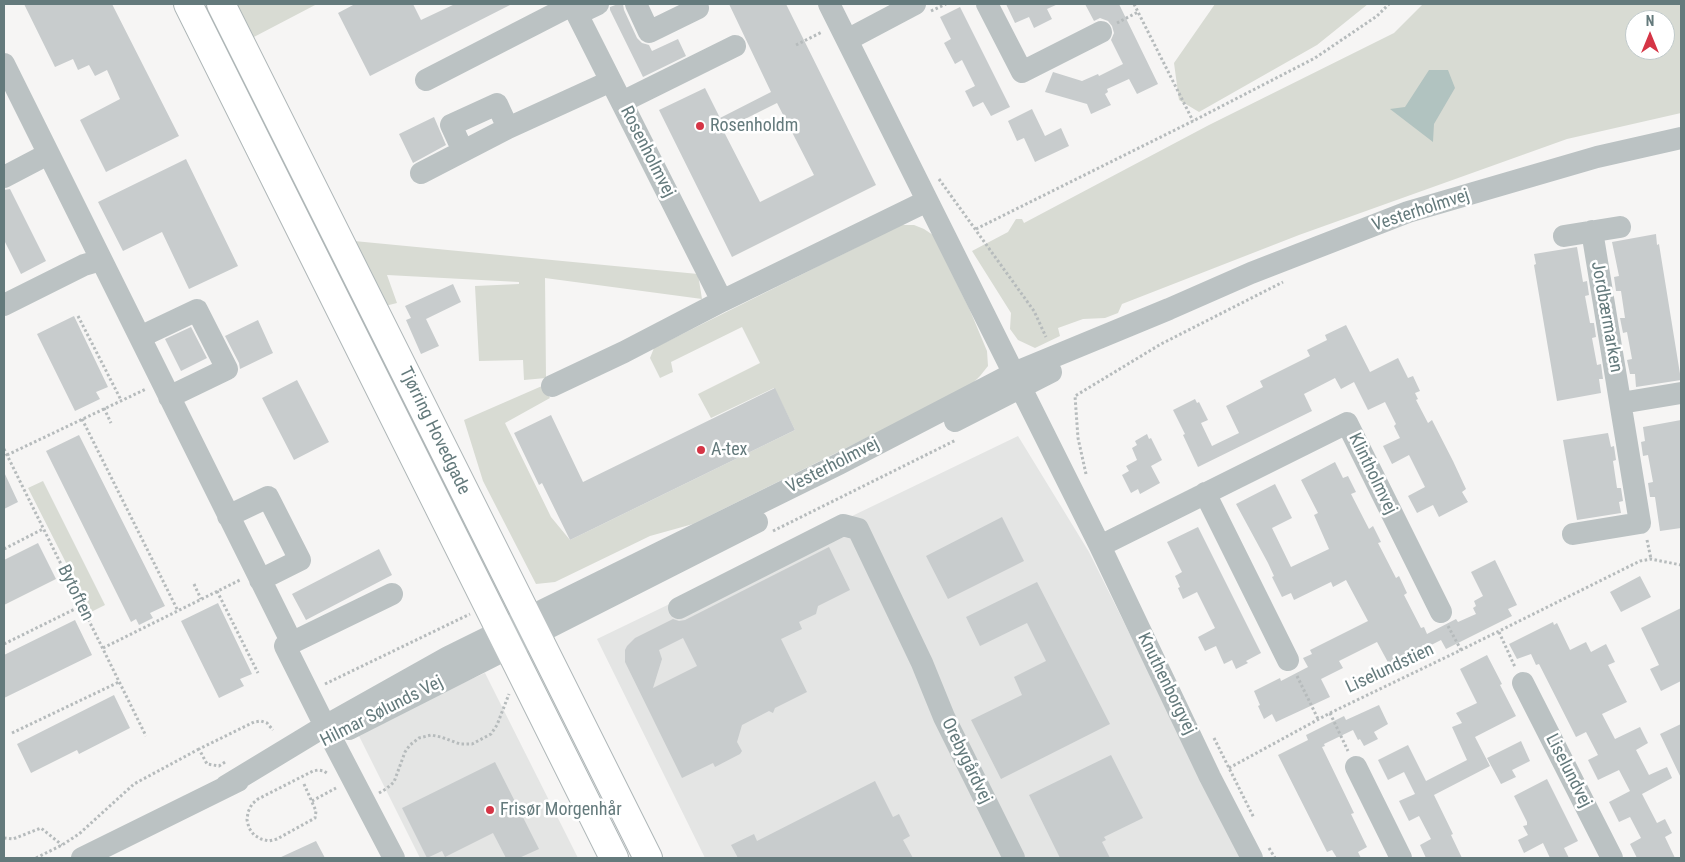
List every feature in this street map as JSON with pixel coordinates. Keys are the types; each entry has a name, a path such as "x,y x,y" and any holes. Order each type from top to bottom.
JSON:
{"main road":[{"name":"Tjørring Hovedgade","path":"188,4 614,858"},
{"name":"Tjørring Hovedgade","path":"221,4 648,858"}],"street":[{"path":"426,80 574,8 598,4"},
{"path":"636,4 649,32 698,8"},
{"path":"915,4 838,22 1017,381"},
{"path":"987,4 1022,72 1101,32"},
{"name":"Rosenholmvej","path":"574,8 722,301"},
{"path":"622,102 735,46"},
{"path":"4,64 292,643"},
{"path":"421,173 463,151 451,124 497,104 508,128 611,81"},
{"name":"Vesterholmvej","path":"500,630 532,626 1017,381 1251,273 1408,212 1597,157 1681,138"},
{"path":"9,169 48,154"},
{"path":"552,386 927,201"},
{"path":"1564,236 1620,227"},
{"name":"Jordbærmarken","path":"1574,534 1640,524 1592,231"},
{"path":"4,306 84,265 101,260"},
{"path":"140,337 197,310 227,369 165,388"},
{"name":"Knuthenborgvej","path":"1017,381 1100,546 1210,777 1252,858"},
{"path":"1621,403 1681,393"},
{"name":"Klintholmvej","path":"1100,546 1347,423 1441,612"},
{"path":"1205,493 1288,660"},
{"path":"228,516 268,497 300,560 258,576"},
{"name":"Orebygårdvej","path":"680,608 843,525 858,529 922,663 944,717 1014,858"},
{"path":"392,594 285,646 394,858"},
{"name":"Hilmar Sølunds Vej","path":"82,858 226,786 328,732 448,657 500,630"},
{"name":"Liselundvej","path":"1523,683 1612,858"},
{"path":"1356,767 1401,858"}],"path":[{"path":"1134,4 1193,121"},
{"path":"976,229 1315,58 1376,16 1389,4"},
{"path":"1101,32 1138,12"},
{"path":"796,45 838,22"},
{"path":"934,172 1034,311 1046,338"},
{"path":"1076,396 1161,344 1284,282"},
{"path":"78,316 121,400"},
{"path":"5,452 121,400 165,388"},
{"path":"104,408 111,423"},
{"path":"82,419 178,611"},
{"name":"Bytoften","path":"5,452 146,736"},
{"path":"4,549 43,529"},
{"name":"Liselundstien","path":"1210,777 1318,719 1499,632 1640,561 1650,559 1681,564"},
{"path":"103,648 217,591 258,576"},
{"path":"194,584 202,599"},
{"path":"217,591 258,673"},
{"path":"4,644 81,606"},
{"path":"308,692 473,612 500,630"},
{"name":"Liselundstien","path":"1441,612 1462,650"},
{"path":"1499,632 1523,683"},
{"path":"1288,660 1318,719"},
{"path":"12,733 119,682"},
{"name":"Liselundstien","path":"1330,713 1356,767"},
{"path":"36,858 62,845 78,834 134,784 254,722 261,721 267,723 273,730"},
{"path":"199,749 207,764 218,766 227,761"},
{"path":"312,800 336,788"},
{"path":"4,838 13,839 41,828 62,845"}],"shaded area":[{"path":"235,4 317,4 252,38"},
{"path":"1215,4 1368,4 1317,45 1199,112 1179,100 1174,63"},
{"path":"1423,4 1681,4 1681,113 1567,139 1299,235 1122,304 1118,313 1105,318 1083,319 1058,328 1060,336 1035,348 1018,340 1010,329 1011,313 972,251 1008,232 1016,219 1022,219 1024,223 1209,125 1394,33"},
{"path":"1429,70 1448,70 1455,88 1434,124 1433,142 1390,109 1405,107"},
{"path":"901,225 914,225 933,235 969,308 987,351 988,366 969,387 693,524 650,536 555,582 536,584 483,481 464,420 542,386 550,398 505,423 551,517 570,540 795,430 774,388 711,418 698,394 760,363 742,327 671,362 673,372 660,378 650,358 654,348"},
{"path":"354,241 698,274 702,299 545,278 546,378 524,380 523,360 479,361 475,286 519,284 519,282 387,275 397,303 385,306"},
{"path":"1018,436 1089,552 1241,858 705,858 597,639"},
{"path":"43,481 105,605 91,612 28,488"},
{"path":"485,673 578,858 420,858 356,730"}],"building":[{"path":"24,4 112,4 179,136 106,172 80,120 120,99 107,70 95,76 89,65 78,70 73,59 55,67"},
{"path":"355,4 413,4 421,20 455,4 512,4 370,76 338,13"},
{"path":"623,4 637,38 642,43 649,45 652,51 678,39 686,56 643,77 610,10 610,7"},
{"name":"Rosenholdm","path":"729,4 786,4 876,185 732,257 659,110 705,88 720,118 771,92","holes":["777,103 814,175 760,202 723,130"]},
{"path":"1006,4 1058,4 1047,9 1052,19 1034,28 1029,17 1015,23"},
{"path":"1085,4 1119,4 1158,84 1137,94 1129,79 1107,89 1108,92 1105,94 1111,105 1091,114 1087,104 1045,92 1053,72 1082,81 1098,74 1099,76 1123,64 1111,40 1114,33 1112,26 1108,21 1100,18 1094,21"},
{"path":"960,7 1010,107 991,116 983,102 973,107 965,91 975,86 962,60 955,64 944,43 951,39 940,17"},
{"path":"1032,109 1045,136 1061,128 1069,146 1035,162 1024,138 1017,141 1008,121"},
{"path":"434,117 446,145 413,163 399,134"},
{"path":"186,159 238,266 189,289 162,232 123,251 98,202"},
{"path":"10,189 46,261 21,274 4,240 4,190"},
{"path":"1656,234 1681,380 1636,387 1635,374 1630,374 1627,360 1632,359 1627,332 1623,333 1620,318 1625,318 1621,291 1616,291 1614,277 1619,276 1612,242"},
{"path":"1577,247 1583,282 1587,281 1589,295 1585,296 1590,323 1594,323 1596,337 1592,338 1597,365 1601,364 1603,379 1599,379 1601,393 1557,401 1534,265 1536,264 1534,254"},
{"path":"453,284 461,302 426,319 439,346 421,354 406,320 411,318 405,306"},
{"path":"74,316 108,387 96,392 100,399 75,411 37,334"},
{"path":"258,320 273,353 240,369 239,363 225,336"},
{"path":"1346,325 1370,372 1398,358 1408,378 1413,376 1420,391 1415,393 1418,399 1416,400 1428,423 1432,420 1453,461 1466,489 1462,492 1468,502 1439,517 1433,505 1417,513 1408,496 1425,487 1409,455 1392,464 1383,446 1400,438 1394,426 1396,424 1385,402 1368,410 1354,382 1341,389 1335,378 1304,394 1312,411 1198,467 1173,410 1195,399 1197,403 1199,402 1208,420 1201,423 1212,446 1239,433 1226,406 1263,387 1260,381 1310,356 1307,350 1327,340 1325,335"},
{"path":"191,327 207,358 181,371 165,339"},
{"path":"297,380 329,442 294,460 262,398"},
{"name":"A-tex","path":"775,388 795,430 570,540 542,483 539,485 514,433 551,415 583,482"},
{"path":"1681,420 1681,528 1660,531 1655,497 1650,497 1648,483 1653,482 1648,455 1643,456 1641,442 1645,441 1643,427"},
{"path":"1608,433 1611,447 1614,446 1616,460 1613,461 1617,488 1621,488 1623,501 1619,502 1621,513 1577,520 1563,440"},
{"path":"1147,434 1162,460 1151,466 1160,483 1140,494 1138,489 1131,493 1122,475 1129,471 1126,466 1137,460 1132,448 1137,445 1135,441"},
{"path":"79,435 165,606 150,613 153,618 139,625 136,619 131,622 46,451"},
{"path":"1335,462 1343,478 1348,476 1356,492 1351,494 1369,529 1373,526 1381,542 1378,543 1396,578 1399,576 1407,593 1404,595 1421,628 1424,627 1427,634 1456,619 1458,622 1476,614 1473,608 1476,606 1474,601 1483,596 1471,572 1495,560 1517,605 1508,609 1512,616 1446,649 1441,640 1390,666 1377,642 1339,661 1343,668 1321,679 1330,697 1276,722 1272,714 1264,719 1254,691 1280,678 1281,681 1308,667 1303,658 1312,654 1310,650 1368,621 1346,580 1333,587 1331,582 1294,600 1291,593 1282,597 1272,577 1274,576 1268,563 1236,504 1275,484 1292,518 1272,528 1291,567 1329,549 1314,515 1318,513 1301,480"},
{"path":"4,472 18,502 4,509"},
{"path":"1002,517 1024,561 948,599 926,556"},
{"path":"1198,527 1261,653 1236,669 1232,660 1224,664 1216,646 1205,651 1198,637 1215,628 1197,592 1183,599 1178,588 1180,587 1175,576 1182,572 1167,542"},
{"path":"38,543 56,579 4,605 4,560"},
{"path":"829,547 850,590 818,606 816,614 799,622 802,629 781,639 807,692 775,708 773,713 769,711 742,725 737,742 742,751 740,754 715,767 713,763 682,778 625,662 625,650 635,638 673,619 685,620","holes":["683,638 697,666 653,688 662,659 659,650"]},
{"path":"379,549 392,575 306,620 292,594"},
{"path":"1640,576 1651,597 1621,612 1610,592"},
{"path":"1037,582 1110,724 1001,779 971,720 1022,695 1014,677 1046,661 1027,623 980,646 966,617"},
{"path":"218,603 252,674 240,679 244,686 219,698 181,621"},
{"path":"1681,608 1681,681 1661,691 1650,669 1659,665 1641,628"},
{"path":"75,620 92,655 4,698 4,655"},
{"path":"1553,622 1554,625 1557,623 1570,650 1586,642 1591,652 1606,644 1615,662 1608,665 1627,702 1602,714 1615,739 1640,727 1648,743 1636,750 1649,775 1667,767 1672,778 1642,794 1657,823 1665,819 1672,833 1665,837 1675,858 1637,858 1630,844 1641,838 1630,817 1619,822 1609,802 1630,791 1619,770 1598,780 1588,760 1598,755 1586,732 1576,737 1539,664 1536,665 1531,654 1517,659 1509,644"},
{"path":"1487,655 1516,716 1475,737 1490,766 1434,795 1453,834 1451,835 1462,858 1426,858 1420,845 1431,839 1419,816 1409,821 1399,801 1415,794 1404,772 1388,780 1378,760 1408,745 1426,781 1467,760 1452,727 1462,723 1456,713 1477,703 1460,669"},
{"path":"114,695 130,728 79,754 77,750 31,773 17,744"},
{"path":"1379,705 1388,724 1374,732 1378,739 1364,746 1360,739 1358,740 1353,730 1324,744 1325,746 1322,747 1354,813 1351,814 1367,847 1358,852 1361,858 1337,858 1332,850 1327,852 1278,755 1308,740 1306,735 1344,716 1346,720"},
{"path":"1681,724 1681,778 1660,734"},
{"path":"1521,741 1530,761 1512,770 1516,777 1501,784 1487,758"},
{"path":"1111,755 1143,818 1104,837 1106,840 1102,842 1110,858 1060,858 1029,795"},
{"path":"495,762 539,849 519,858 506,858 493,833 445,857 442,851 427,858 402,808"},
{"path":"1547,779 1578,841 1564,848 1569,858 1550,858 1543,843 1524,853 1518,840 1528,835 1523,826 1527,825 1527,822 1514,796"},
{"path":"875,781 893,817 899,814 910,836 903,840 913,858 738,858 731,845 754,834 757,841"},
{"path":"316,841 325,858 279,858"}],"place":[{"name":"Rosenholdm","path":"700,126"},
{"name":"A-tex","path":"701,450"},
{"name":"Frisør Morgenhår","path":"490,810"}]}
